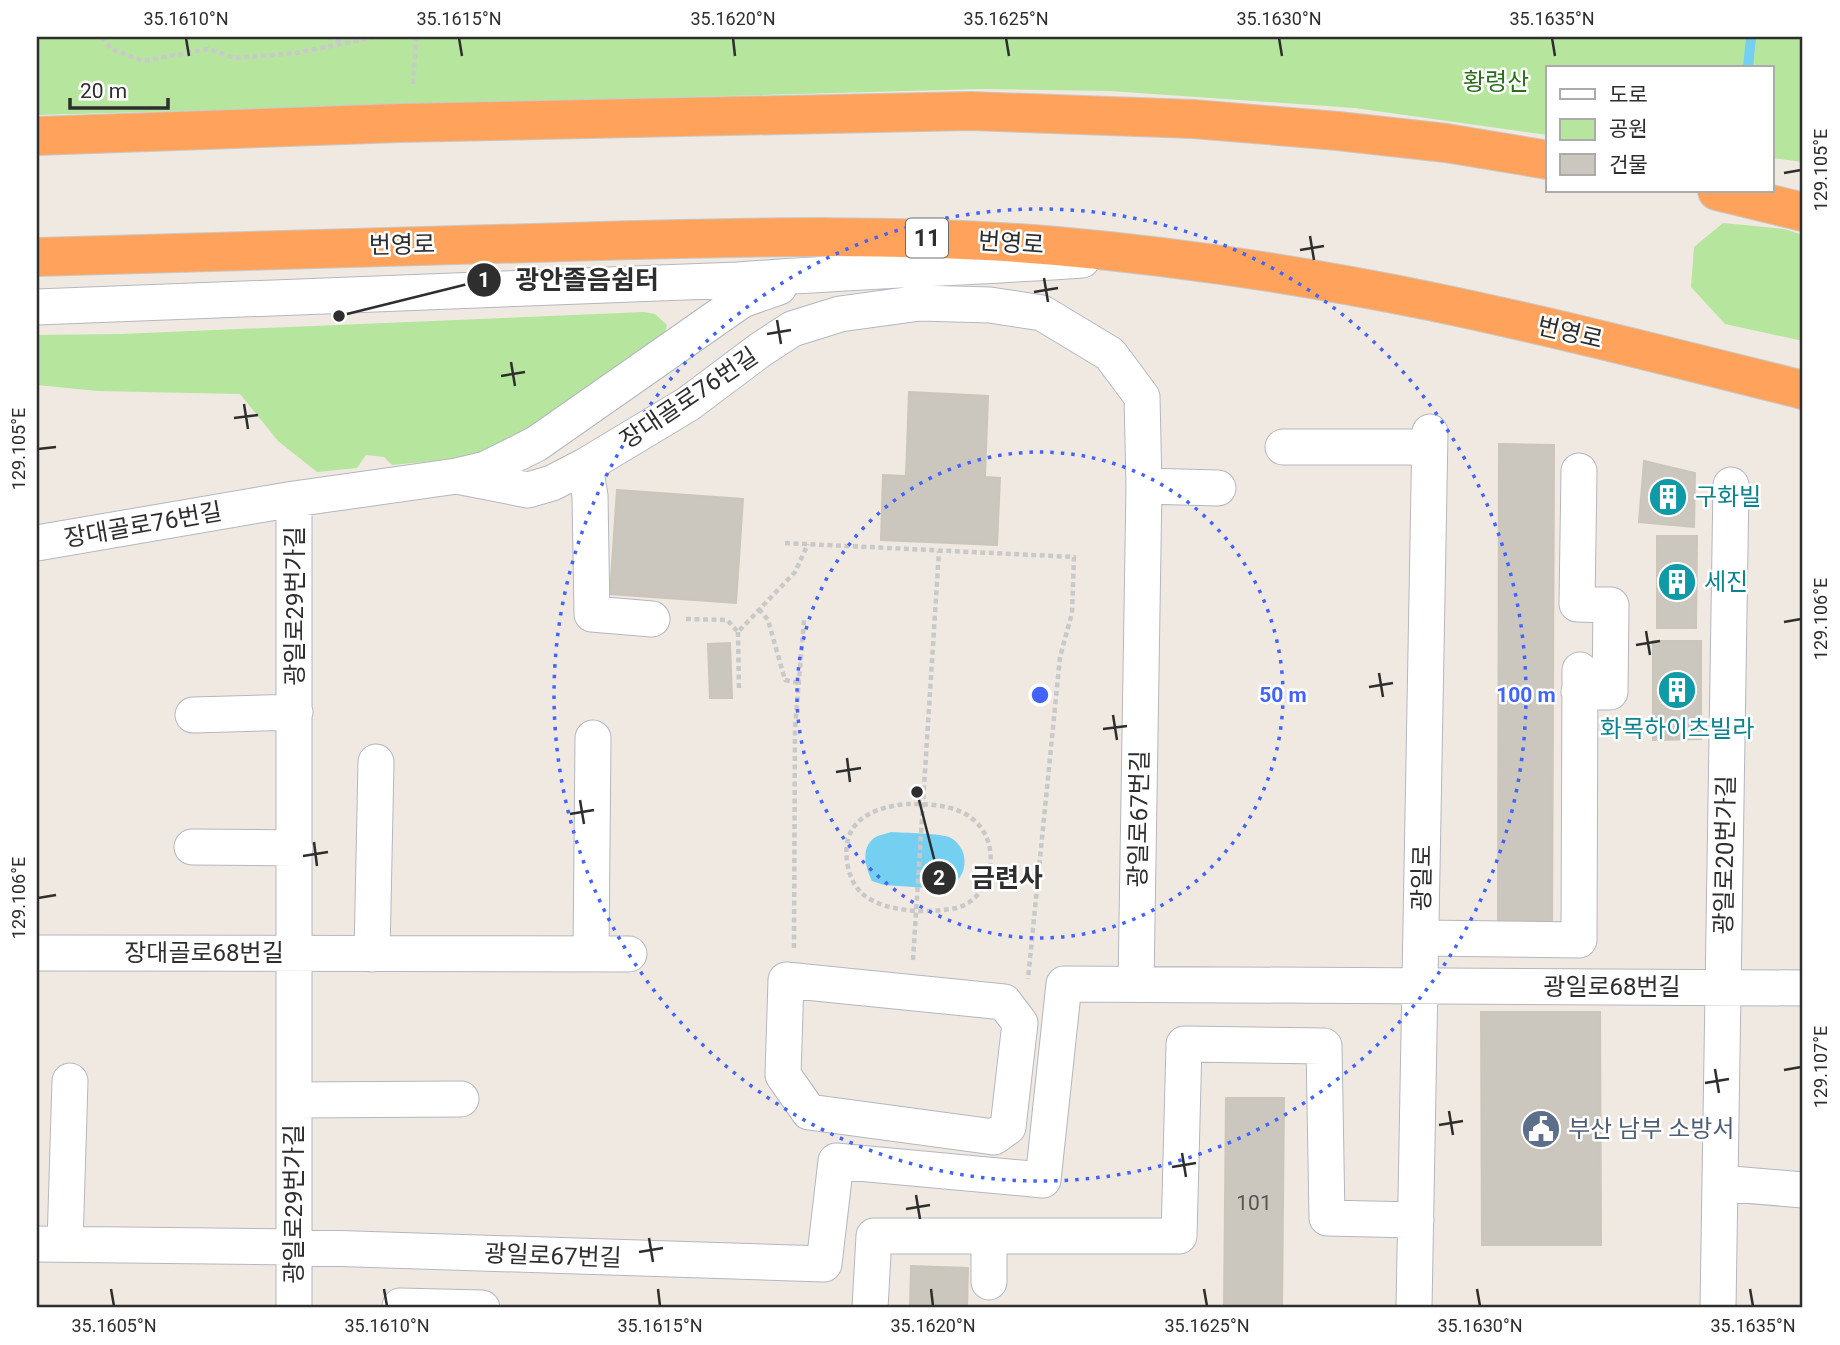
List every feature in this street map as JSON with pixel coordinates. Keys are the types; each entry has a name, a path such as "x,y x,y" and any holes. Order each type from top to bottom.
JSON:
{"highway":[{"path":"37,136 400,122 971,111 1206,120 1338,131 1546,160"},
{"path":"1721,192 1803,212"},
{"name":"번영로","path":"37,257 811,236 952,239 1053,246 1153,255 1270,272 1426,300 1587,336 1803,390"}],"street":[{"path":"37,307 738,280 976,268 1153,255"},
{"name":"장대골로76번길","path":"37,543 294,499 457,476 486,469 536,444 742,300 818,274"},
{"name":"장대골로76번길","path":"457,476 528,490 552,483 688,404 792,329 840,314 920,303 990,305 1042,313 1110,354 1142,397"},
{"name":"광일로67번길","path":"1136,984 1144,485 1142,397"},
{"name":"광일로","path":"1283,447 1430,439 1415,1308"},
{"path":"585,466 590,496 592,614 652,619"},
{"path":"1421,938 1579,940 1579,681 1610,692 1611,605 1577,604 1579,471"},
{"path":"1144,485 1219,488"},
{"name":"광일로20번가길","path":"1718,1308 1731,485"},
{"name":"광일로29번가길","path":"294,499 294,1308"},
{"name":"광일로29번가길","path":"193,715 295,712"},
{"path":"591,954 593,738"},
{"path":"372,954 376,762"},
{"path":"192,847 295,848"},
{"name":"장대골로68번길","path":"37,953 629,954"},
{"path":"786,980 794,981 1004,1002 1020,1023 1008,1127 994,1137 809,1112 783,1075 786,980"},
{"path":"1027,994 1063,995 1064,984 1420,985"},
{"name":"광일로68번길","path":"1420,985 1803,988"},
{"name":"광일로67번길","path":"51,1244 294,1247 824,1264 836,1161 1044,1180 1063,995"},
{"path":"870,1308 874,1236 1179,1236 1184,1044 1324,1046 1327,1218 1416,1220"},
{"path":"51,1244 70,1081"},
{"name":"광일로29번가길","path":"294,1100 461,1098"},
{"path":"1720,1184 1803,1190"},
{"path":"989,1236 989,1282"},
{"path":"400,1308 482,1308"}],"path":[{"path":"102,37 111,49 143,61 208,49 235,58 296,53 376,37"},
{"path":"328,37 343,43"},
{"path":"413,84 416,37"},
{"path":"785,543 1074,557 1072,613 1060,657 1027,994"},
{"path":"737,632 795,572 808,544"},
{"path":"912,967 939,551"},
{"path":"759,609 768,620 785,680 799,683"},
{"path":"652,619 727,620 737,632 739,691"},
{"path":"794,981 795,728 804,620"},
{"path":"940,805 975,820 986,833 992,856 987,880 977,897 958,908 940,911 916,910 889,908 866,897 851,881 846,855 848,836 859,821 872,811 888,806 940,805"}],"green space":[{"name":"황령산","path":"37,37 1803,37 1803,162 1773,158 1773,66 1546,66 1546,135 1355,108 1110,91 978,89 37,115"},
{"path":"1723,223 1784,229 1803,235 1803,341 1725,324 1691,287 1694,247"},
{"path":"644,312 655,314 667,325 664,336 548,421 477,457 392,465 384,457 366,455 357,468 317,472 278,441 240,394 98,391 37,385 37,335 121,334"}],"water":[{"path":"891,832 946,836 958,843 962,850 964,866 958,880 943,889 884,885 872,881 866,865 867,848 874,838"}],"building":[{"path":"909,392 988,396 985,477 1000,478 997,545 881,540 883,475 906,476"},
{"path":"1499,444 1554,445 1552,933 1498,933"},
{"name":"구화빌","path":"1644,461 1695,473 1694,527 1639,522"},
{"path":"617,490 743,499 736,603 610,594"},
{"name":"세진","path":"1657,536 1697,536 1696,628 1657,628"},
{"name":"화목하이츠빌라","path":"1653,641 1701,641 1701,739 1653,740"},
{"path":"730,643 732,698 710,698 708,644"},
{"name":"부산 남부 소방서","path":"1481,1012 1600,1012 1601,1245 1482,1245"},
{"path":"1226,1098 1284,1098 1282,1308 1224,1308"},
{"path":"911,1266 968,1268 967,1308 910,1308"}],"waterway":[{"path":"1748,66 1751,37"}],"place":[{"name":"광안졸음쉼터","path":"339,316"},
{"name":"구화빌","path":"1668,497"},
{"name":"세진","path":"1677,582"},
{"name":"화목하이츠빌라","path":"1677,690"},
{"name":"금련사","path":"917,792"},
{"name":"부산 남부 소방서","path":"1541,1129"}]}
